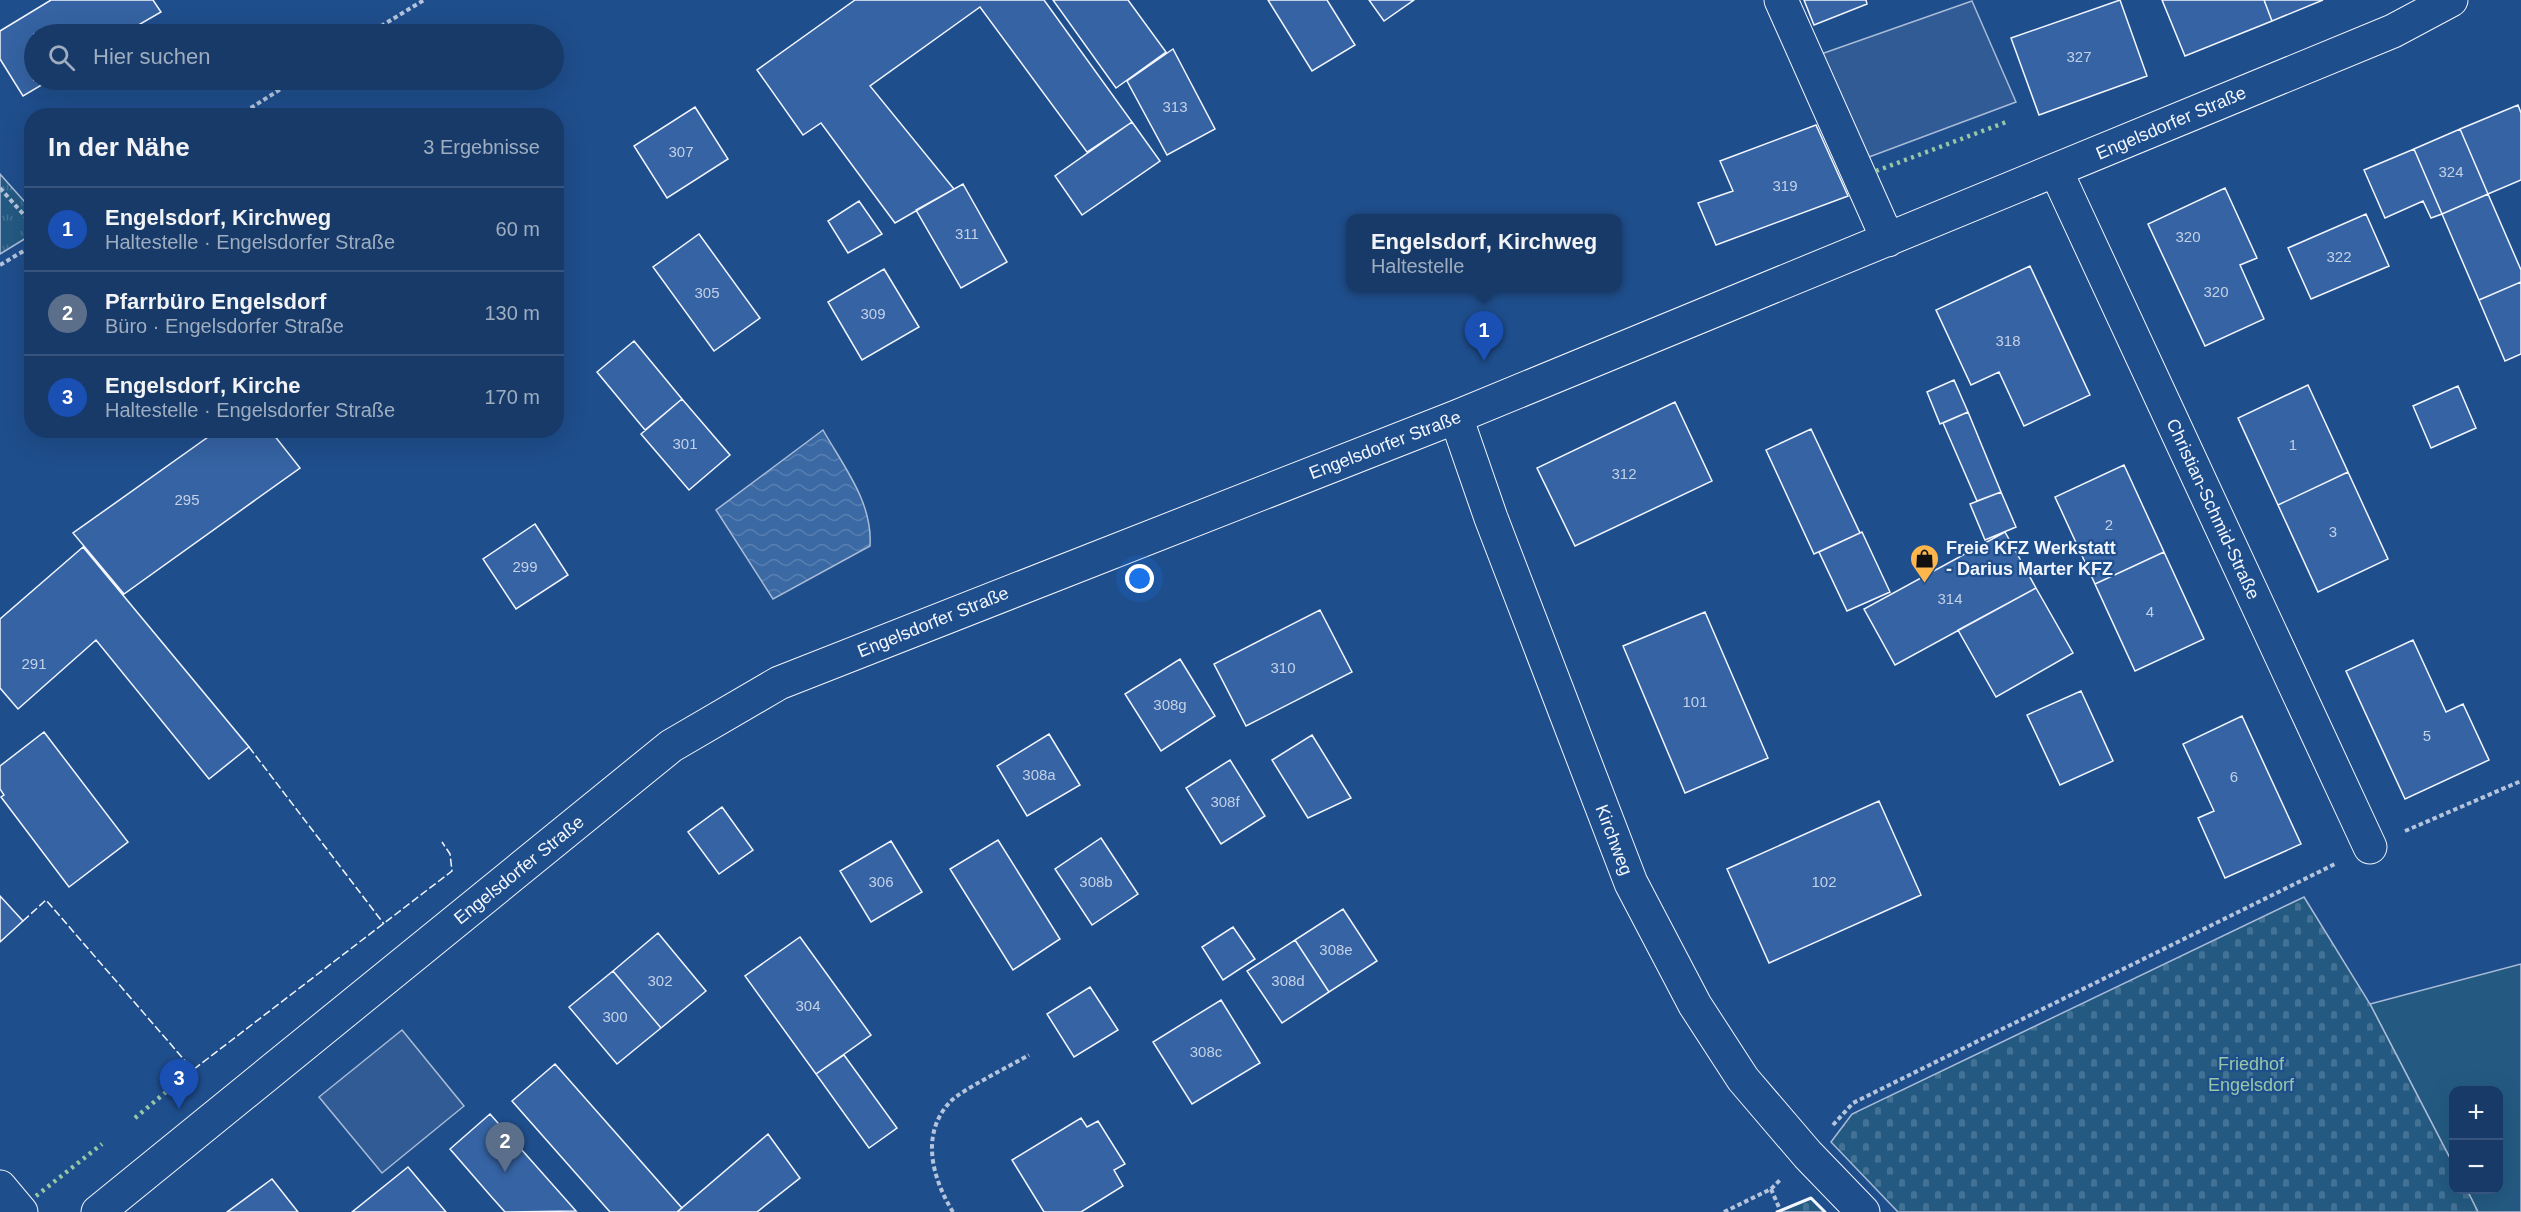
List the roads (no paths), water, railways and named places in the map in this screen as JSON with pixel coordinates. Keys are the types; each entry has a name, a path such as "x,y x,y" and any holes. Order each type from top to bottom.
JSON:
{"street":[{"path":"1781,0 1888,240"},
{"name":"Engelsdorfer Straße","path":"98,1212 671,746 779,683 1456,417 2393,31 2451,0"},
{"name":"Christian-Schmid-Straße","path":"2056,171 2370,847"},
{"name":"Kirchweg","path":"1456,417 1491,518 1631,883 1695,1005 1743,1079 1808,1155 1863,1212"},
{"path":"0,1187 21,1212"}],"water":[{"path":"823,430 862,500 870,530 870,546 773,599 716,510"}],"place":[{"name":"Engelsdorf, Kirchweg","path":"1484,361"},
{"name":"Freie KFZ Werkstatt - Darius Marter KFZ","path":"1925,584"},
{"name":"Engelsdorf, Kirche","path":"179,1109"},
{"name":"Pfarrbüro Engelsdorf","path":"505,1172"}],"park label":[{"name":"Friedhof Engelsdorf","path":"2251,1074"}]}
